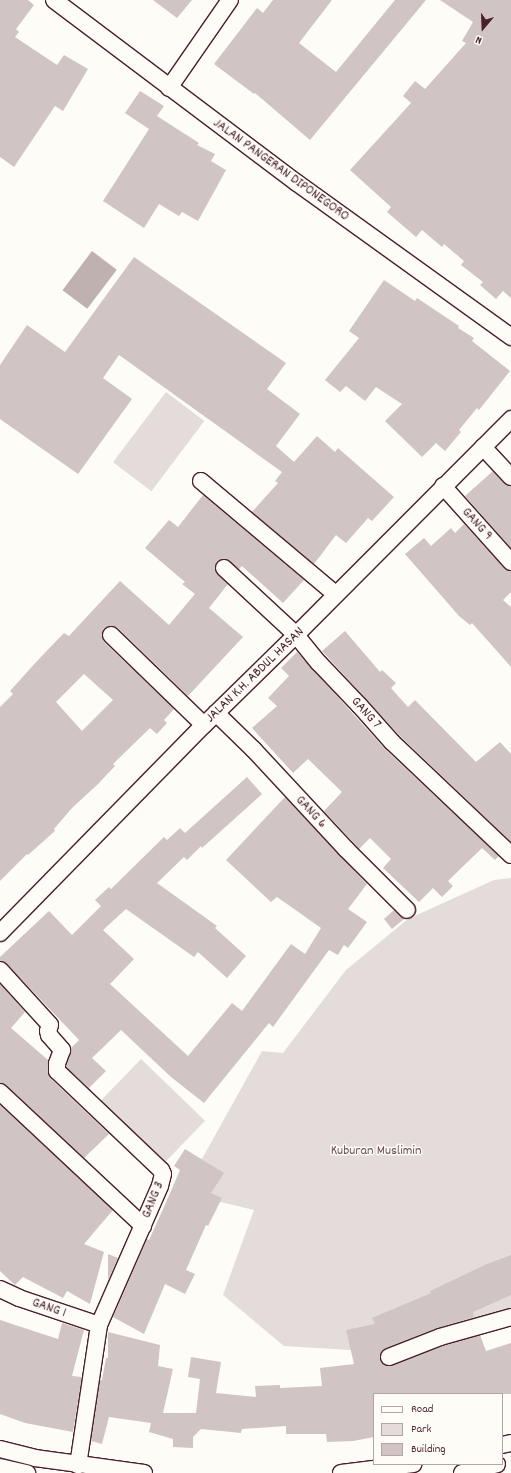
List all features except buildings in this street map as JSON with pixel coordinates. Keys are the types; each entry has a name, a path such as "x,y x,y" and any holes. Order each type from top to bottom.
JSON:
{"street":[{"name":"JALAN PANGERAN DIPONEGORO","path":"54,0 296,184 511,336"},
{"path":"170,88 230,0"},
{"name":"JALAN K.H. ABDUL HASAN","path":"1,930 511,419"},
{"path":"483,447 511,477"},
{"path":"201,481 335,594"},
{"name":"GANG 9","path":"443,486 511,562"},
{"name":"GANG 7","path":"224,568 296,635 319,663 392,742 511,855"},
{"path":"111,635 204,725"},
{"name":"GANG 6","path":"216,713 254,750 346,849 407,910"},
{"name":"GANG 3","path":"0,970 50,1025 48,1030 49,1035 62,1050 57,1064 57,1070 160,1170 163,1179 99,1325 78,1465"},
{"path":"0,1092 143,1226"},
{"name":"GANG 1","path":"0,1289 19,1298 99,1325"},
{"path":"389,1358 440,1337 511,1317"},
{"path":"0,1448 35,1458 144,1473"},
{"path":"341,1473 404,1465"},
{"path":"462,1473 493,1465"},
{"path":"0,1467 27,1473"}],"green space":[{"path":"166,392 204,421 151,491 113,462"},
{"name":"Kuburan Muslimin","path":"511,878 511,1316 400,1353 284,1346 223,1295 254,1210 183,1193 262,1051 283,1053 346,970 408,919 494,880"},
{"path":"141,1059 205,1121 164,1163 100,1101"}],"shaded area":[{"path":"92,251 117,270 87,309 63,290"}]}
